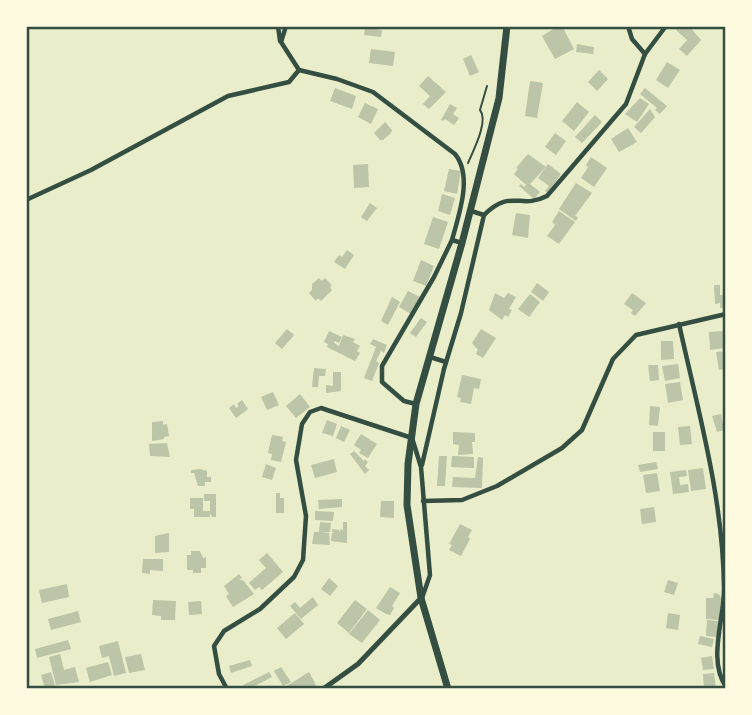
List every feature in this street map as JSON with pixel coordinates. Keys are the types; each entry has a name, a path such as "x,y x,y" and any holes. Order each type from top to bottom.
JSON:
{"highway":[{"path":"449,689 421,598 407,505 408,464 416,404 462,243 499,98 507,26"}],"street":[{"path":"278,26 281,42 299,70 337,79 373,92 455,154 463,164 462,198 452,240 434,277 382,366 382,382 404,401 416,404"},
{"path":"281,42 286,26"},
{"path":"628,26 632,39 645,54"},
{"path":"421,467 484,215 495,205 508,200 535,202 547,196 626,104 645,54 666,26"},
{"path":"26,200 91,170 228,96 289,82 299,70"},
{"path":"470,211 484,215"},
{"path":"452,240 462,243"},
{"path":"423,502 462,500 497,486 562,448 582,430 613,359 636,335 726,314"},
{"path":"680,324 711,471 724,588 718,654 719,677 726,687"},
{"path":"429,357 446,362"},
{"path":"226,689 219,674 214,646 224,631 260,609 294,577 303,560 306,516 296,460 302,424 310,412 321,408 412,438 421,467 430,575 421,598 358,664 323,689"}],"path":[{"path":"463,168 467,167 475,152 484,115 480,110 487,86"}],"building":[{"path":"562,26 574,49 555,59 542,36"},
{"path":"680,26 689,26 701,40 687,56 679,49 687,40 676,30"},
{"path":"365,27 382,30 381,37 364,35"},
{"path":"577,44 594,47 593,54 576,52"},
{"path":"371,49 395,52 393,66 369,63"},
{"path":"471,55 479,72 470,76 463,59"},
{"path":"667,62 680,70 668,88 656,80"},
{"path":"599,70 608,79 597,91 588,82"},
{"path":"428,76 446,92 429,109 423,104 430,96 419,86"},
{"path":"530,81 543,83 537,118 525,116"},
{"path":"335,88 356,96 352,109 330,101"},
{"path":"645,88 667,106 660,114 655,110 657,108 640,94"},
{"path":"640,98 649,104 637,122 625,114"},
{"path":"577,102 589,112 574,131 562,121"},
{"path":"365,103 378,109 371,124 358,117"},
{"path":"450,104 457,108 453,114 459,118 454,125 445,119 441,120"},
{"path":"650,109 655,117 641,133 634,127"},
{"path":"595,115 602,122 582,143 575,137"},
{"path":"385,122 392,130 380,140 374,133"},
{"path":"628,128 637,142 619,152 611,139"},
{"path":"555,133 566,141 556,155 545,147"},
{"path":"528,154 546,167 530,184 540,192 534,199 519,186 526,185 514,174"},
{"path":"591,157 607,168 594,187 581,178"},
{"path":"368,164 369,187 354,188 353,165"},
{"path":"548,164 561,174 551,188 554,190 550,195 545,191 549,186 538,178"},
{"path":"449,169 461,171 457,194 444,191"},
{"path":"576,183 592,193 575,216 578,217 576,221 559,209"},
{"path":"442,194 455,198 450,215 438,211"},
{"path":"370,203 377,208 367,221 361,217"},
{"path":"559,211 575,222 559,244 547,236 555,225 552,222"},
{"path":"516,213 530,215 528,238 512,235"},
{"path":"433,217 448,222 439,249 424,244"},
{"path":"347,250 354,255 345,269 334,262"},
{"path":"421,260 434,266 426,286 413,281"},
{"path":"319,278 322,281 325,278 332,285 332,290 321,301 318,298 316,301 309,293 312,284"},
{"path":"537,283 549,292 543,301 531,292"},
{"path":"714,285 720,285 720,295 726,295 726,308 720,308 720,303 715,304"},
{"path":"408,291 420,297 411,314 399,307"},
{"path":"495,293 504,298 508,293 516,297 508,317 505,315 502,320 489,310"},
{"path":"632,293 646,303 635,316 631,313 633,310 624,304"},
{"path":"530,294 540,302 529,317 518,309"},
{"path":"392,297 400,302 388,325 381,321"},
{"path":"421,318 427,322 416,337 410,333"},
{"path":"287,329 294,335 282,349 275,343"},
{"path":"481,329 496,338 483,358 476,354 478,350 472,343"},
{"path":"329,331 342,337 339,343 334,343 339,346 343,335 355,339 353,342 360,346 357,351 360,353 355,361 327,347 328,344 324,342"},
{"path":"723,331 725,348 710,350 709,332"},
{"path":"373,339 387,345 376,361 379,363 372,381 364,378 376,347 370,344"},
{"path":"661,341 673,341 674,359 661,360"},
{"path":"726,351 726,369 719,370 716,352"},
{"path":"678,364 680,378 665,381 662,366"},
{"path":"648,365 658,365 659,380 650,381"},
{"path":"314,368 326,369 325,376 319,376 318,387 312,387"},
{"path":"333,372 341,372 341,391 326,393 326,385 333,386"},
{"path":"462,375 481,379 479,389 474,388 471,404 460,402 461,398 457,397"},
{"path":"680,382 683,400 668,403 665,384"},
{"path":"273,392 279,405 267,410 261,397"},
{"path":"300,394 310,407 296,418 286,406"},
{"path":"242,400 248,409 236,418 229,408 234,404 236,408"},
{"path":"650,406 660,407 658,426 649,425"},
{"path":"721,414 724,430 717,432 712,416"},
{"path":"327,420 337,424 333,436 322,433"},
{"path":"163,421 163,425 167,424 169,436 152,441 152,422"},
{"path":"341,426 350,430 344,442 336,438"},
{"path":"690,426 692,444 680,445 678,427"},
{"path":"453,432 475,433 475,442 472,442 473,454 458,455 459,445 453,444"},
{"path":"653,432 665,432 665,451 653,451"},
{"path":"361,434 377,444 368,458 359,453 361,450 354,445"},
{"path":"272,435 283,437 282,441 286,442 281,462 271,460 272,454 268,453"},
{"path":"167,443 170,457 150,456 149,444"},
{"path":"354,451 368,462 365,466 369,470 365,474 350,454"},
{"path":"439,456 447,456 445,486 437,486"},
{"path":"452,456 474,457 474,468 451,467"},
{"path":"478,457 483,458 482,488 452,487 453,477 475,478"},
{"path":"334,459 337,472 315,478 311,465"},
{"path":"656,462 658,469 640,472 638,465"},
{"path":"266,464 276,468 272,480 262,477"},
{"path":"703,468 706,489 691,491 688,470"},
{"path":"191,470 207,471 207,477 211,477 211,482 205,482 205,486 198,486 194,473 191,473"},
{"path":"686,470 687,476 679,477 680,485 688,484 689,492 673,494 670,472"},
{"path":"657,473 660,491 646,493 643,475"},
{"path":"276,493 280,493 280,498 284,498 284,513 276,513"},
{"path":"204,494 216,494 216,517 212,517 210,513 210,517 194,517 194,509 190,509 190,498 203,498 203,511 210,511 210,501 204,501"},
{"path":"342,499 342,507 319,509 318,500"},
{"path":"381,501 394,501 394,518 380,517"},
{"path":"654,507 656,522 642,524 640,509"},
{"path":"315,511 334,512 333,521 315,520"},
{"path":"320,522 331,523 330,532 322,533 329,533 330,545 312,544 314,532 319,532"},
{"path":"343,522 347,522 347,543 331,541 332,533 335,533 332,529 339,530 340,533 340,529 343,530"},
{"path":"460,524 472,530 461,556 449,550 452,545 449,544"},
{"path":"169,533 169,552 155,553 155,536"},
{"path":"191,551 200,551 203,558 206,557 206,568 201,568 201,573 187,570 187,555 191,555"},
{"path":"267,553 283,572 262,590 259,587 255,590 249,583 266,568 259,560"},
{"path":"143,559 163,559 163,571 150,570 150,574 142,573"},
{"path":"239,574 242,578 239,580 243,580 254,594 233,607 226,596 229,594 224,586"},
{"path":"329,578 338,586 330,596 321,589"},
{"path":"668,580 678,583 674,595 664,592"},
{"path":"67,584 69,597 42,603 39,590"},
{"path":"390,587 400,593 390,615 376,608"},
{"path":"714,593 721,598 720,620 706,619 706,598 713,598"},
{"path":"313,597 318,605 301,619 290,606 295,602 300,608"},
{"path":"153,600 176,601 175,620 161,620 161,616 152,615"},
{"path":"355,600 367,609 349,633 337,623"},
{"path":"201,601 202,614 189,615 188,602"},
{"path":"368,610 380,620 362,643 349,634"},
{"path":"78,611 81,622 51,630 48,619"},
{"path":"295,613 304,624 286,639 277,628"},
{"path":"668,613 680,615 678,630 666,628"},
{"path":"707,620 719,621 717,637 706,636"},
{"path":"700,636 714,639 712,647 698,644"},
{"path":"68,640 71,649 37,658 35,649"},
{"path":"118,641 126,673 114,676 109,656 102,658 99,646"},
{"path":"60,654 64,670 75,667 79,682 56,685 49,657"},
{"path":"141,654 145,670 129,673 125,657"},
{"path":"712,656 714,669 703,670 701,658"},
{"path":"250,660 252,666 231,673 229,666"},
{"path":"108,662 112,675 90,682 86,668"},
{"path":"281,667 291,682 283,686 274,671"},
{"path":"51,672 56,689 45,689 41,675"},
{"path":"269,672 272,677 253,687 254,689 245,689 243,685"},
{"path":"309,672 316,685 310,689 286,689 285,687"},
{"path":"714,673 716,689 704,689 703,674"}]}
